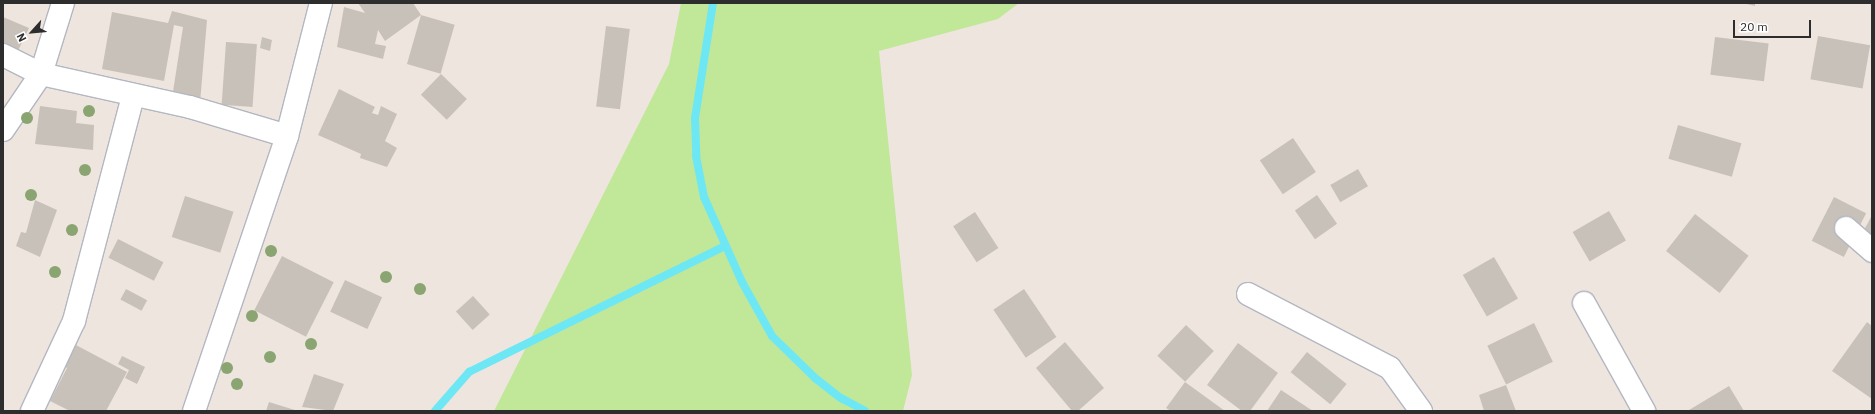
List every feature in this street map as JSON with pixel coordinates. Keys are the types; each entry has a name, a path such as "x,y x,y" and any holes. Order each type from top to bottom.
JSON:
{"street":[{"path":"3,130 41,74 63,3"},
{"path":"194,411 287,136 321,3"},
{"path":"3,55 41,74 134,96 190,107 287,136"},
{"path":"32,411 74,321 134,96"},
{"path":"1846,228 1872,251"},
{"path":"1248,294 1390,368 1421,411"},
{"path":"1584,303 1644,411"}],"green space":[{"path":"681,3 1019,3 998,19 879,51 912,375 903,411 494,411 669,64"}],"building":[{"path":"358,3 413,3 421,15 385,41 378,30 375,44 386,46 383,59 337,47 344,7 365,13"},
{"path":"1742,3 1755,3 1755,6"},
{"path":"172,11 207,20 200,103 172,98 183,27 174,25 164,81 102,69 112,12 168,23"},
{"path":"421,15 455,25 441,74 407,64"},
{"path":"3,17 29,28 16,55 3,49"},
{"path":"606,26 630,29 620,109 596,106"},
{"path":"1818,36 1870,45 1863,89 1810,79"},
{"path":"262,37 272,40 270,51 260,48"},
{"path":"1715,37 1769,44 1764,81 1710,75"},
{"path":"226,42 257,44 253,107 222,105"},
{"path":"441,74 467,99 447,120 421,95"},
{"path":"339,89 375,107 372,113 378,115 381,106 397,114 385,141 397,148 387,167 360,158 361,154 318,135"},
{"path":"40,106 77,111 76,123 94,125 93,150 35,144"},
{"path":"1678,125 1741,143 1732,177 1668,159"},
{"path":"1293,138 1316,172 1283,194 1260,160"},
{"path":"1358,169 1368,186 1340,202 1330,185"},
{"path":"1317,195 1337,224 1315,239 1295,210"},
{"path":"185,196 234,212 220,253 172,237"},
{"path":"1834,197 1866,213 1844,257 1812,241"},
{"path":"35,200 57,210 40,257 16,246 21,232 26,233"},
{"path":"1609,211 1626,240 1590,261 1573,232"},
{"path":"975,212 998,248 977,262 953,226"},
{"path":"1695,214 1749,256 1720,293 1666,251"},
{"path":"1872,215 1872,259 1854,249"},
{"path":"118,239 163,262 154,281 108,258"},
{"path":"282,256 334,282 306,337 254,310"},
{"path":"1494,257 1518,299 1487,317 1463,275"},
{"path":"345,280 382,297 367,329 330,312"},
{"path":"126,289 147,300 142,311 120,300"},
{"path":"1024,289 1056,337 1026,358 993,310"},
{"path":"473,296 490,315 473,330 456,311"},
{"path":"1867,322 1872,326 1872,399 1832,371"},
{"path":"1534,323 1553,362 1506,384 1487,346"},
{"path":"1186,325 1214,351 1185,382 1157,356"},
{"path":"1065,342 1104,388 1078,411 1072,411 1036,368"},
{"path":"1238,343 1278,373 1250,411 1242,411 1207,385"},
{"path":"74,344 127,372 106,411 70,411 50,401 67,368 62,365"},
{"path":"1307,352 1347,384 1330,404 1291,372"},
{"path":"122,356 145,367 137,384 125,378 129,370 118,364"},
{"path":"314,374 344,384 333,411 302,407"},
{"path":"1185,382 1225,411 1171,411 1166,408"},
{"path":"1506,385 1516,411 1484,411 1479,395"},
{"path":"1729,386 1744,411 1689,410"},
{"path":"1281,390 1313,411 1267,411"},
{"path":"269,402 298,411 266,411"}],"waterway":[{"path":"713,3 695,118 696,156 704,197 742,282 772,336 815,378 841,398 865,411"},
{"path":"435,411 469,372 725,246"}]}
